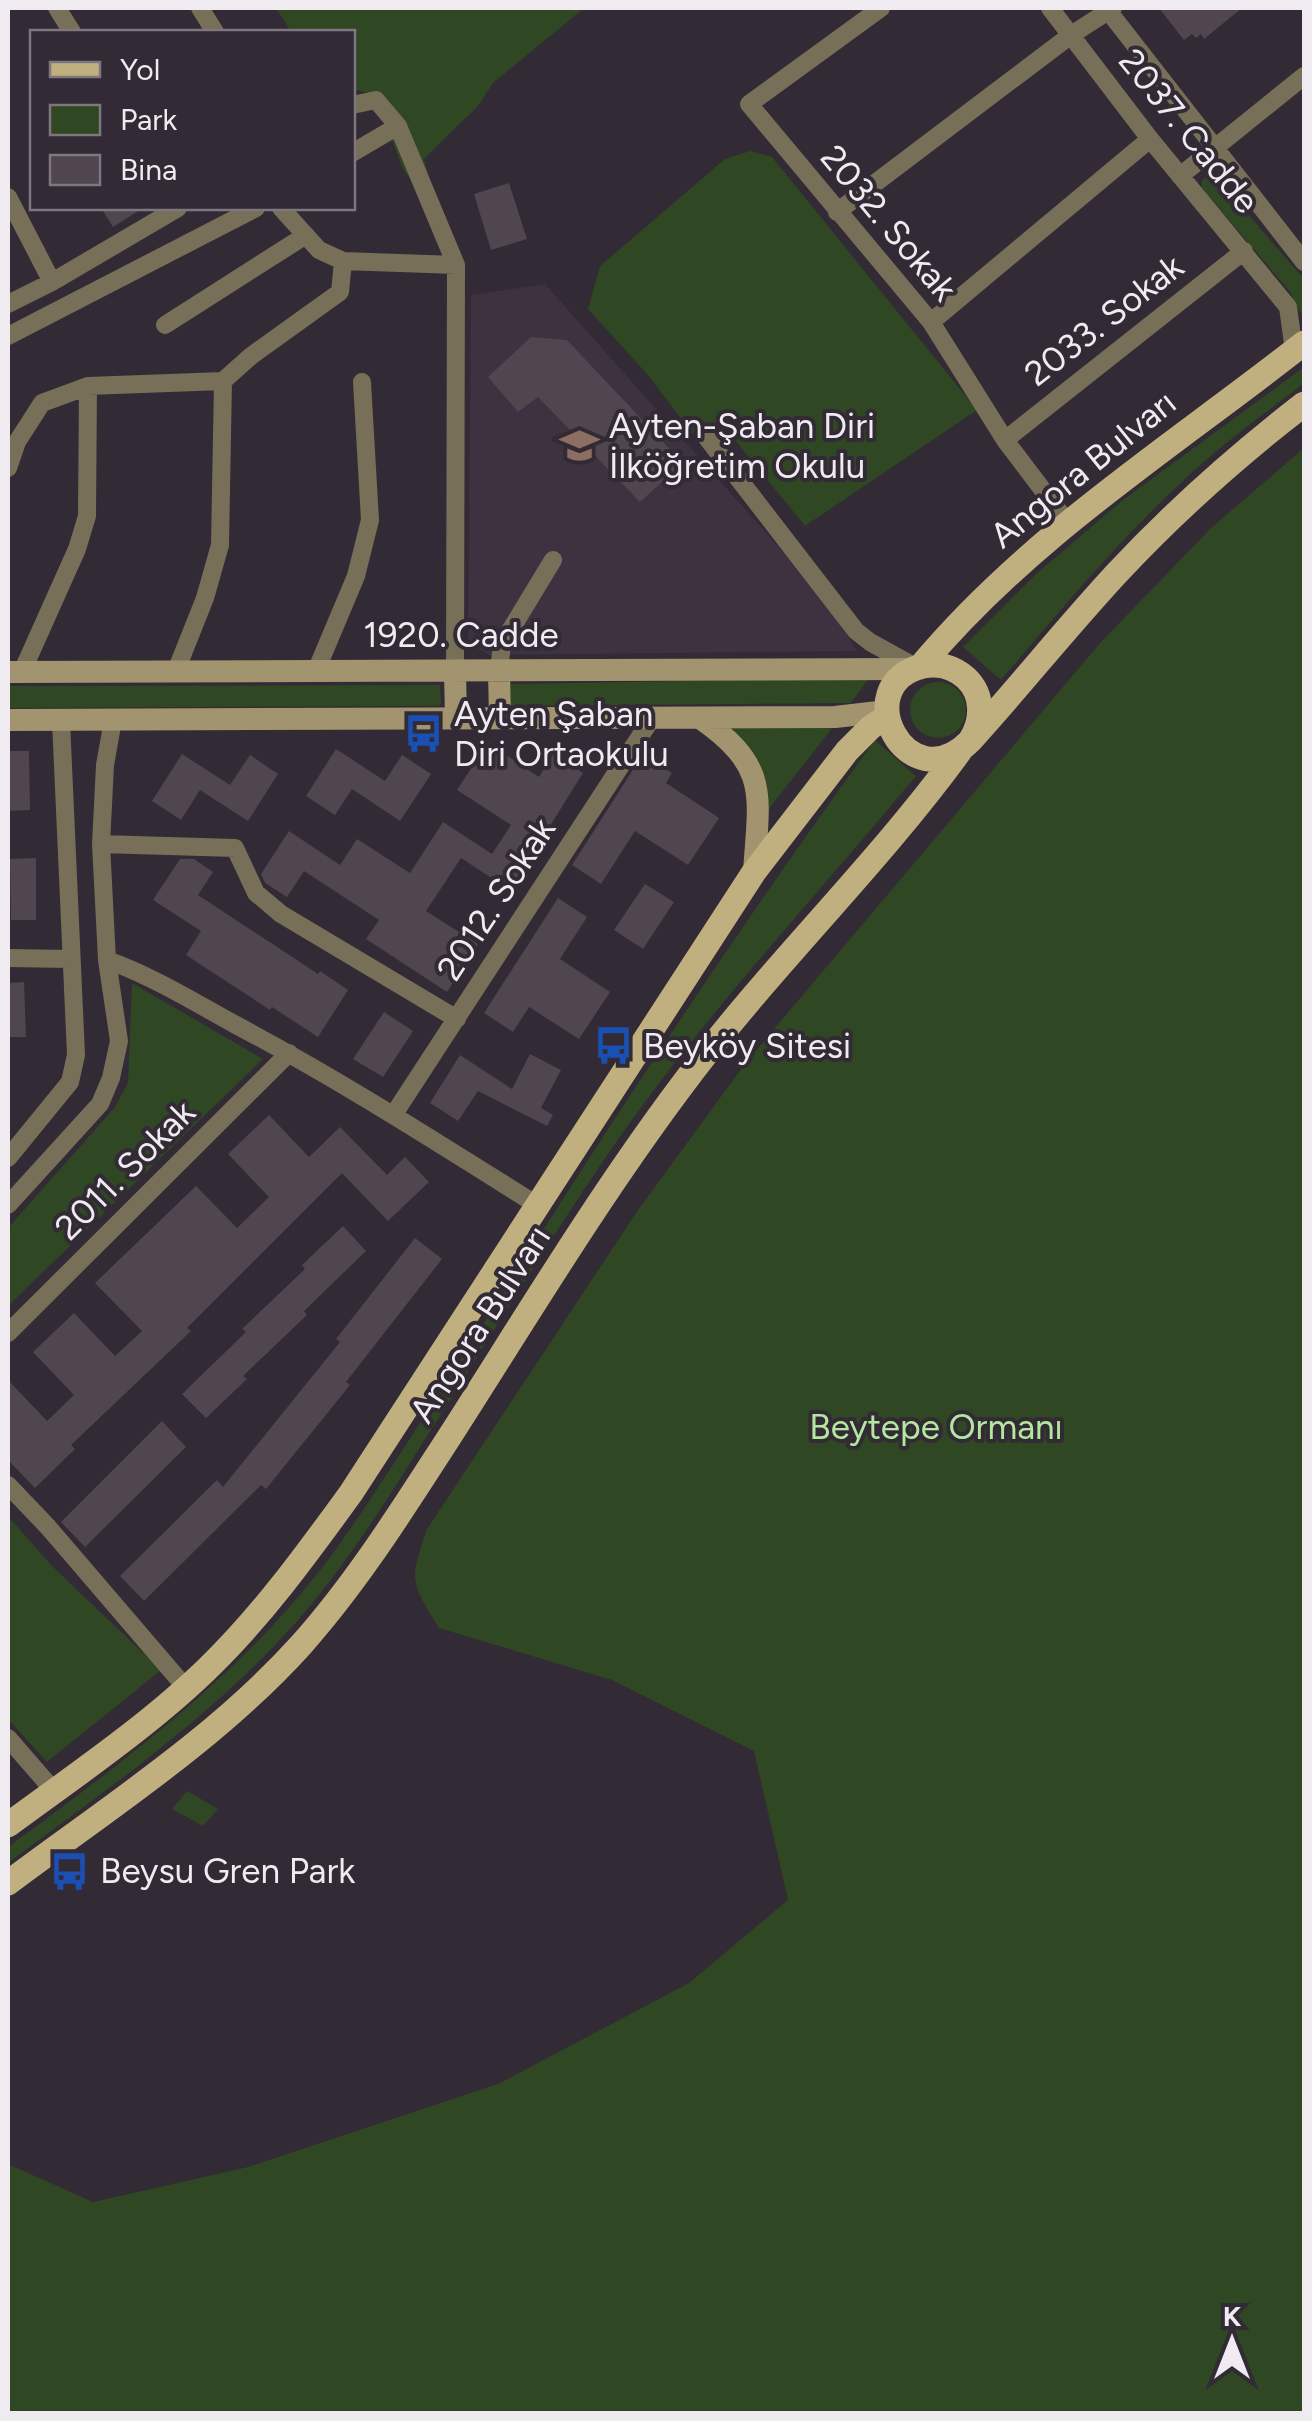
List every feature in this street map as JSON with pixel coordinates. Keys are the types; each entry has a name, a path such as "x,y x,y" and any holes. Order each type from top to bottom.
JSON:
{"main road":[{"name":"Angora Bulvarı","path":"8,1825 186,1688 288,1580 351,1494 754,872 847,751 887,714 894,685 918,668 970,608 1067,522 1299,347"},
{"name":"Angora Bulvarı","path":"8,1883 203,1738 275,1672 326,1614 410,1499 579,1236 680,1088 804,936 917,810 965,746 1118,572 1210,482 1304,404"},
{"name":"Angora Bulvarı","path":"918,668 938,665 956,670 975,690 980,716 965,746"},
{"name":"1920. Cadde","path":"14,672 918,668"},
{"path":"499,670 500,718"},
{"path":"455,671 456,718"},
{"path":"8,720 887,714 896,740 914,755 938,758 965,746"},
{"path":"700,718 737,746 754,776 758,819 754,872"}],"street":[{"path":"57,8 71,30"},
{"path":"200,8 214,30"},
{"name":"2032. Sokak","path":"881,8 748,104 931,322 1004,440 1067,522"},
{"name":"2037. Cadde","path":"1050,8 1150,139 1288,307 1299,347"},
{"path":"836,212 1110,8"},
{"name":"2037. Cadde","path":"1110,8 1304,262"},
{"path":"1180,176 1304,76"},
{"path":"355,104 376,100 398,126 456,266 455,671"},
{"path":"355,151 398,126"},
{"path":"931,322 1150,139"},
{"path":"8,197 52,282"},
{"path":"8,304 174,210"},
{"path":"8,336 252,210"},
{"path":"283,210 319,250 342,261 456,266"},
{"path":"164,325 306,235"},
{"name":"2033. Sokak","path":"1004,440 1244,251"},
{"path":"8,468 17,442 42,404 88,386 223,381 340,292 342,261"},
{"path":"176,671 205,598 220,545 223,381"},
{"path":"316,671 356,576 370,520 362,382"},
{"path":"14,672 78,550 87,516 88,386"},
{"path":"706,438 856,631 918,668"},
{"path":"499,670 502,644 553,560"},
{"name":"2012. Sokak","path":"394,1114 652,718"},
{"path":"8,1158 70,1082 76,1055 61,720"},
{"path":"8,1205 100,1104 111,1078 118,1041 107,960 101,844 105,764 113,720"},
{"path":"101,844 235,848 256,893 281,914 457,1019"},
{"path":"8,958 71,959"},
{"path":"107,960 136,971 289,1053 394,1114 537,1206"},
{"name":"2011. Sokak","path":"8,1333 289,1053"},
{"path":"8,1485 48,1526 186,1688"},
{"path":"8,1738 54,1791"}],"shaded area":[{"name":"Ayten-Şaban Diri İlköğretim Okulu","path":"545,284 823,597 857,651 489,655 468,643 471,295"}],"green space":[{"path":"276,8 584,8 493,83 478,106 424,159 428,174 419,183 413,183 403,169 375,95 355,90 355,30 290,30"},
{"path":"750,151 772,157 977,410 805,526 721,423 697,439 647,374 588,309 600,266 725,159"},
{"path":"1208,174 1214,175 1304,279 1304,312 1301,314 1290,292 1202,188"},
{"path":"1304,367 1304,383 1213,455 1159,504 1001,680 963,647 1036,574 1123,500"},
{"name":"Beytepe Ormanı","path":"1304,448 1304,2413 8,2413 8,2164 93,2202 248,2167 498,2084 689,1983 788,1900 754,1751 612,1680 439,1628 415,1580 427,1529 638,1210 747,1061 1101,642 1211,528"},
{"path":"869,678 851,703 508,706 508,684"},
{"path":"938,682 958,690 966,710 958,730 938,738 918,730 910,710 918,690"},
{"path":"440,685 438,706 8,708 8,686"},
{"path":"734,726 833,727 768,810 760,766 750,748 733,731"},
{"path":"875,740 916,776 653,1091 570,1210 382,1507 330,1581 260,1661 192,1723 8,1863 8,1847 123,1760 232,1667 328,1560 657,1054"},
{"path":"132,983 263,1059 8,1306 8,1228 115,1107 128,1083"},
{"path":"8,1516 51,1565 161,1670 47,1762 8,1719"},
{"path":"187,1791 218,1809 203,1826 172,1809"}],"building":[{"path":"1159,8 1242,8 1204,39 1201,34 1196,38 1192,34 1184,40"},
{"path":"509,183 527,239 491,250 474,194"},
{"path":"102,210 140,210 113,227"},
{"path":"531,337 567,340 683,463 640,502 538,397 518,412 488,377"},
{"path":"488,743 539,777 554,753 583,773 510,890 461,858 426,911 478,944 447,992 366,939 379,920 304,871 287,897 265,883 261,874 289,831 340,865 357,839 410,873 443,822 492,854 511,825 457,790"},
{"path":"336,749 385,781 402,755 431,774 400,821 352,789 335,815 306,796"},
{"path":"8,751 29,751 30,810 8,811"},
{"path":"182,754 230,785 250,755 278,774 248,821 200,790 181,820 152,801"},
{"path":"643,754 672,773 666,783 719,818 688,865 635,831 601,884 572,865"},
{"path":"36,858 36,920 11,920 10,859"},
{"path":"180,859 194,859 213,872 198,895 348,990 318,1037 186,955 201,931 153,900"},
{"path":"645,884 674,902 643,949 614,930"},
{"path":"558,898 587,917 560,959 610,992 579,1039 529,1007 513,1032 484,1013"},
{"path":"24,982 26,1037 8,1037 8,983"},
{"path":"384,1012 413,1031 383,1077 353,1059"},
{"path":"530,1054 561,1070 541,1108 553,1115 547,1126 478,1091 458,1121 430,1103 460,1055 512,1089"},
{"path":"269,1115 309,1157 340,1127 387,1175 405,1157 429,1182 388,1221 342,1173 187,1328 191,1331 71,1445 75,1449 35,1488 8,1460 8,1380 47,1421 74,1395 33,1352 74,1313 115,1356 142,1331 95,1283 196,1186 237,1228 269,1197 228,1154"},
{"path":"343,1226 366,1251 304,1311 307,1315 206,1418 182,1394 246,1332 242,1329"},
{"path":"415,1238 442,1259 346,1382 350,1385 266,1489 261,1485 144,1601 120,1576 217,1480 223,1487 340,1342 336,1339"},
{"path":"162,1421 186,1447 85,1547 61,1522"}],"place":[{"name":"Ayten-Şaban Diri İlköğretim Okulu","path":"579,446"},
{"name":"Ayten Şaban Diri Ortaokulu","path":"424,734"},
{"name":"Beyköy Sitesi","path":"613,1046"},
{"name":"Beysu Gren Park","path":"70,1871"}]}
